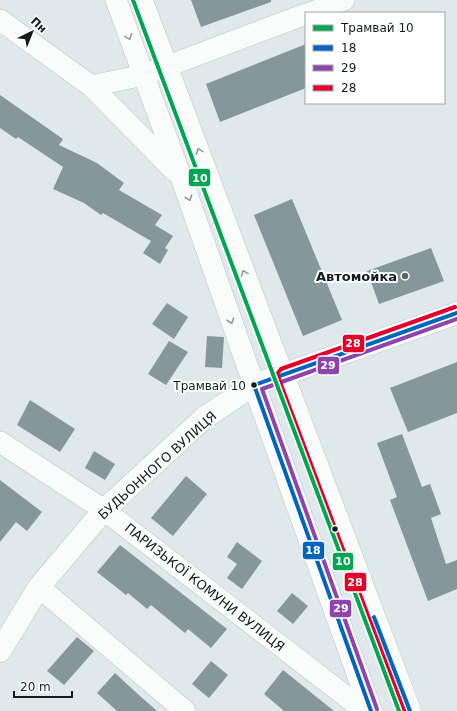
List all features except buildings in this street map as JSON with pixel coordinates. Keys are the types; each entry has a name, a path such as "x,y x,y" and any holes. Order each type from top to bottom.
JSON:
{"street":[{"path":"116,0 181,177 371,711"},
{"path":"142,0 410,711"},
{"path":"313,12 344,0"},
{"path":"91,86 144,75 305,14"},
{"path":"0,20 91,86 181,177"},
{"name":"БУДЬОННОГО ВУЛИЦЯ","path":"0,651 39,587 104,510 204,418 254,385 457,313"},
{"name":"ПАРИЗЬКОЇ КОМУНИ ВУЛИЦЯ","path":"0,442 104,510 365,711"},
{"path":"39,587 186,711"}],"tram line":[{"name":"10","path":"133,0 399,711"}],"transit line":[{"name":"28","path":"404,711 277,374 281,369 455,307"},
{"name":"18","path":"371,711 254,385 457,313"},
{"name":"29","path":"377,709 262,389 457,319"},
{"name":"18","path":"374,617 410,711"},
{"name":"29","path":"368,619 404,711"}],"place":[{"name":"Автомойка","path":"405,276"},
{"name":"Трамвай 10","path":"254,385"}]}
